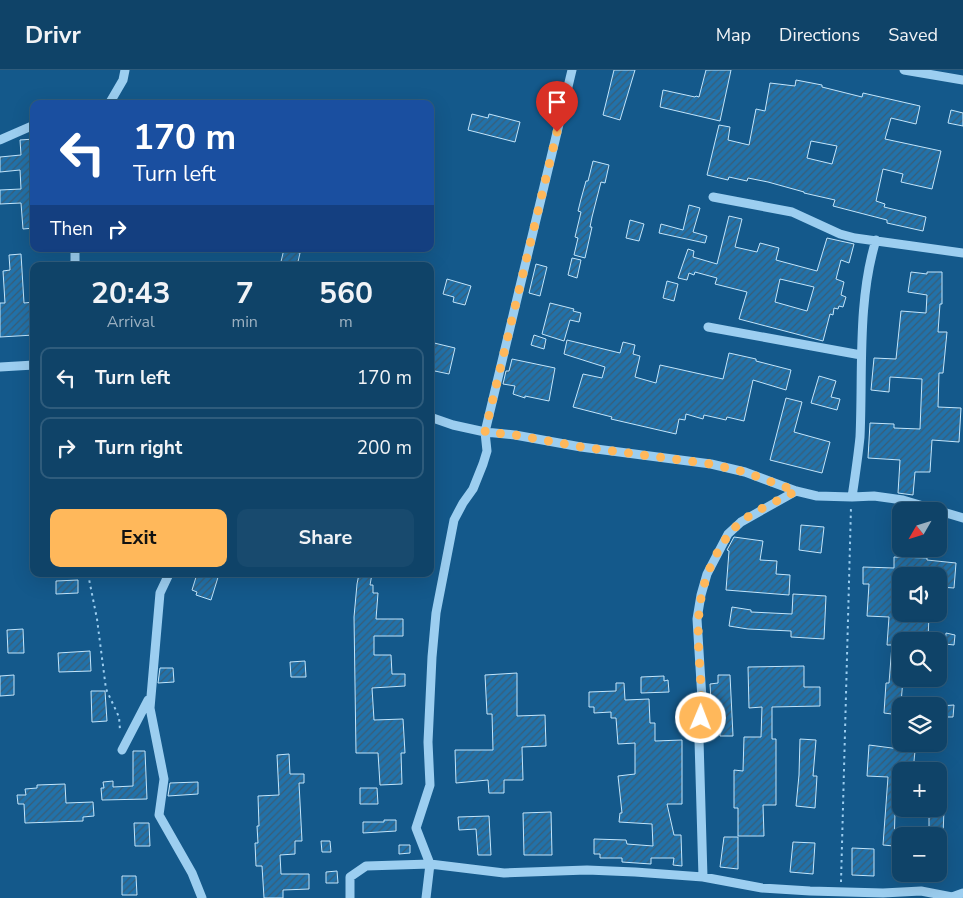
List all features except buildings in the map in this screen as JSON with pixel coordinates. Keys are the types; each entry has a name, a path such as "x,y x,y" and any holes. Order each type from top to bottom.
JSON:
{"street":[{"path":"111,100 125,70"},
{"path":"426,898 430,864 416,828 430,785 428,742 436,613 454,520 473,489 483,464 486,451 485,432 572,70"},
{"path":"904,70 963,80"},
{"path":"0,140 30,127"},
{"path":"713,197 792,212 840,234 963,253"},
{"path":"852,497 860,438 861,355 867,292 876,240"},
{"path":"708,328 861,355"},
{"path":"0,367 30,365"},
{"path":"434,418 485,432 711,464 745,472 796,491 817,496 874,496 903,500 963,518"},
{"path":"703,877 699,740 702,700 698,619 701,595 707,574 728,534 741,522 796,491"},
{"path":"168,577 160,593 150,708 164,779 159,815 192,873 202,898"},
{"path":"122,750 139,720 151,692"},
{"path":"350,898 350,877 366,866 430,864 504,874 587,870 703,877 762,888 840,893 921,891 952,898 963,893"}],"path":[{"path":"840,893 852,497"},
{"path":"89,577 97,619 106,689 119,717 122,750"}],"route":[{"path":"557,132 485,432 711,464 745,472 796,491 741,522 728,534 707,574 701,595 698,619 702,700 701,718"}]}
